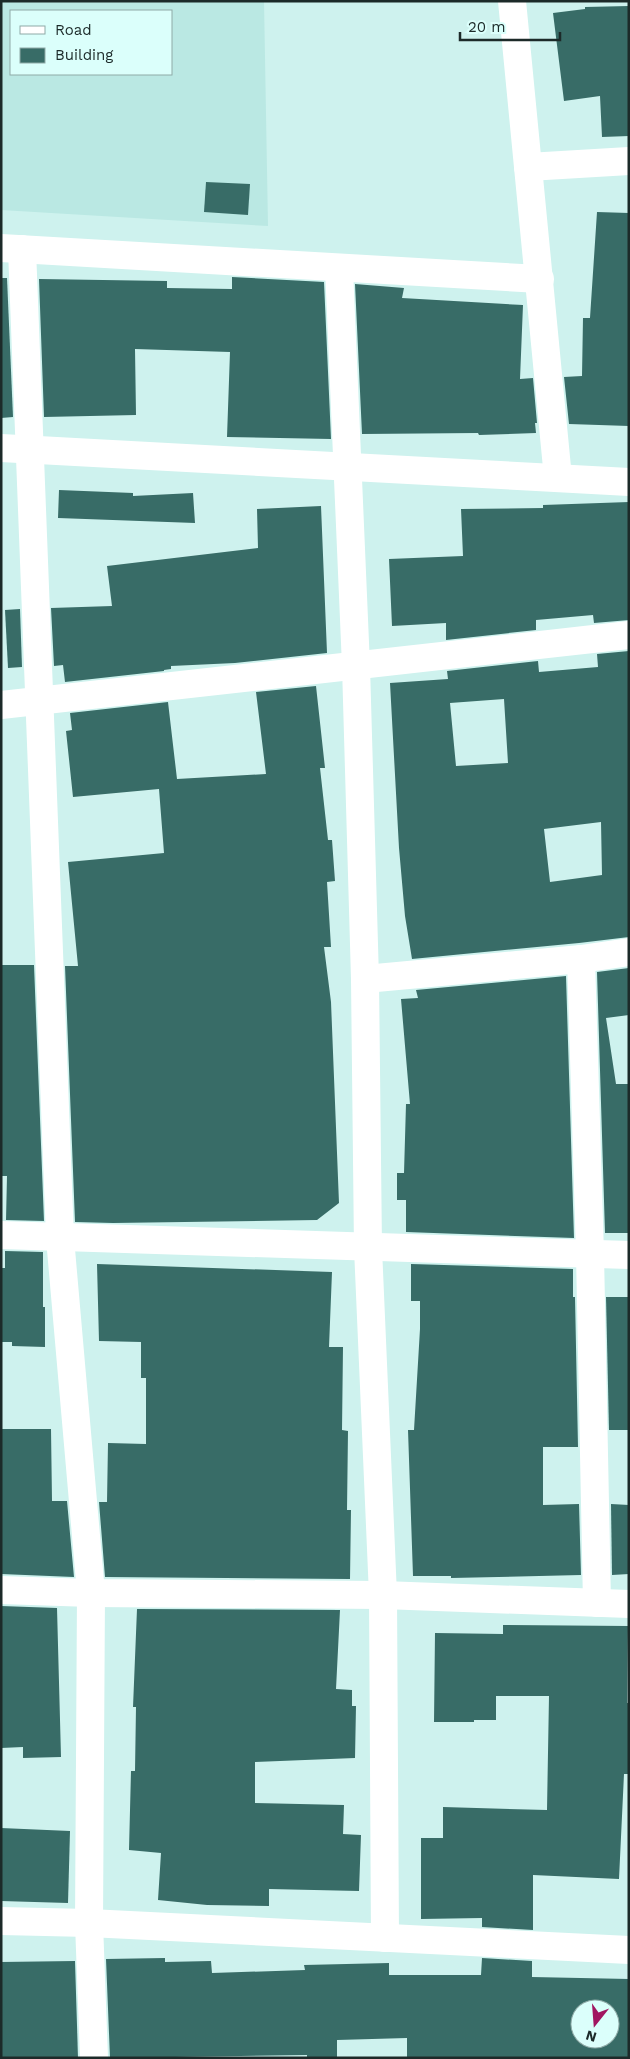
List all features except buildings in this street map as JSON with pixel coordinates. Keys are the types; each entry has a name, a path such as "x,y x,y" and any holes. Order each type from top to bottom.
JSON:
{"street":[{"path":"512,1 558,478"},
{"path":"528,167 629,161"},
{"path":"94,2058 89,1923 91,1593 60,1238 29,450 11,249 540,279"},
{"path":"339,268 356,666 365,979 368,1248 384,1595 385,1938"},
{"path":"1,448 629,482"},
{"path":"1,705 629,635"},
{"path":"365,979 581,959 629,952"},
{"path":"581,959 590,1254 597,1603"},
{"path":"1,1235 629,1255"},
{"path":"1,1590 91,1593 384,1595 629,1604"},
{"path":"1,1922 89,1923 629,1950"}],"shaded area":[{"path":"1,1 264,1 268,226 1,210"}]}
